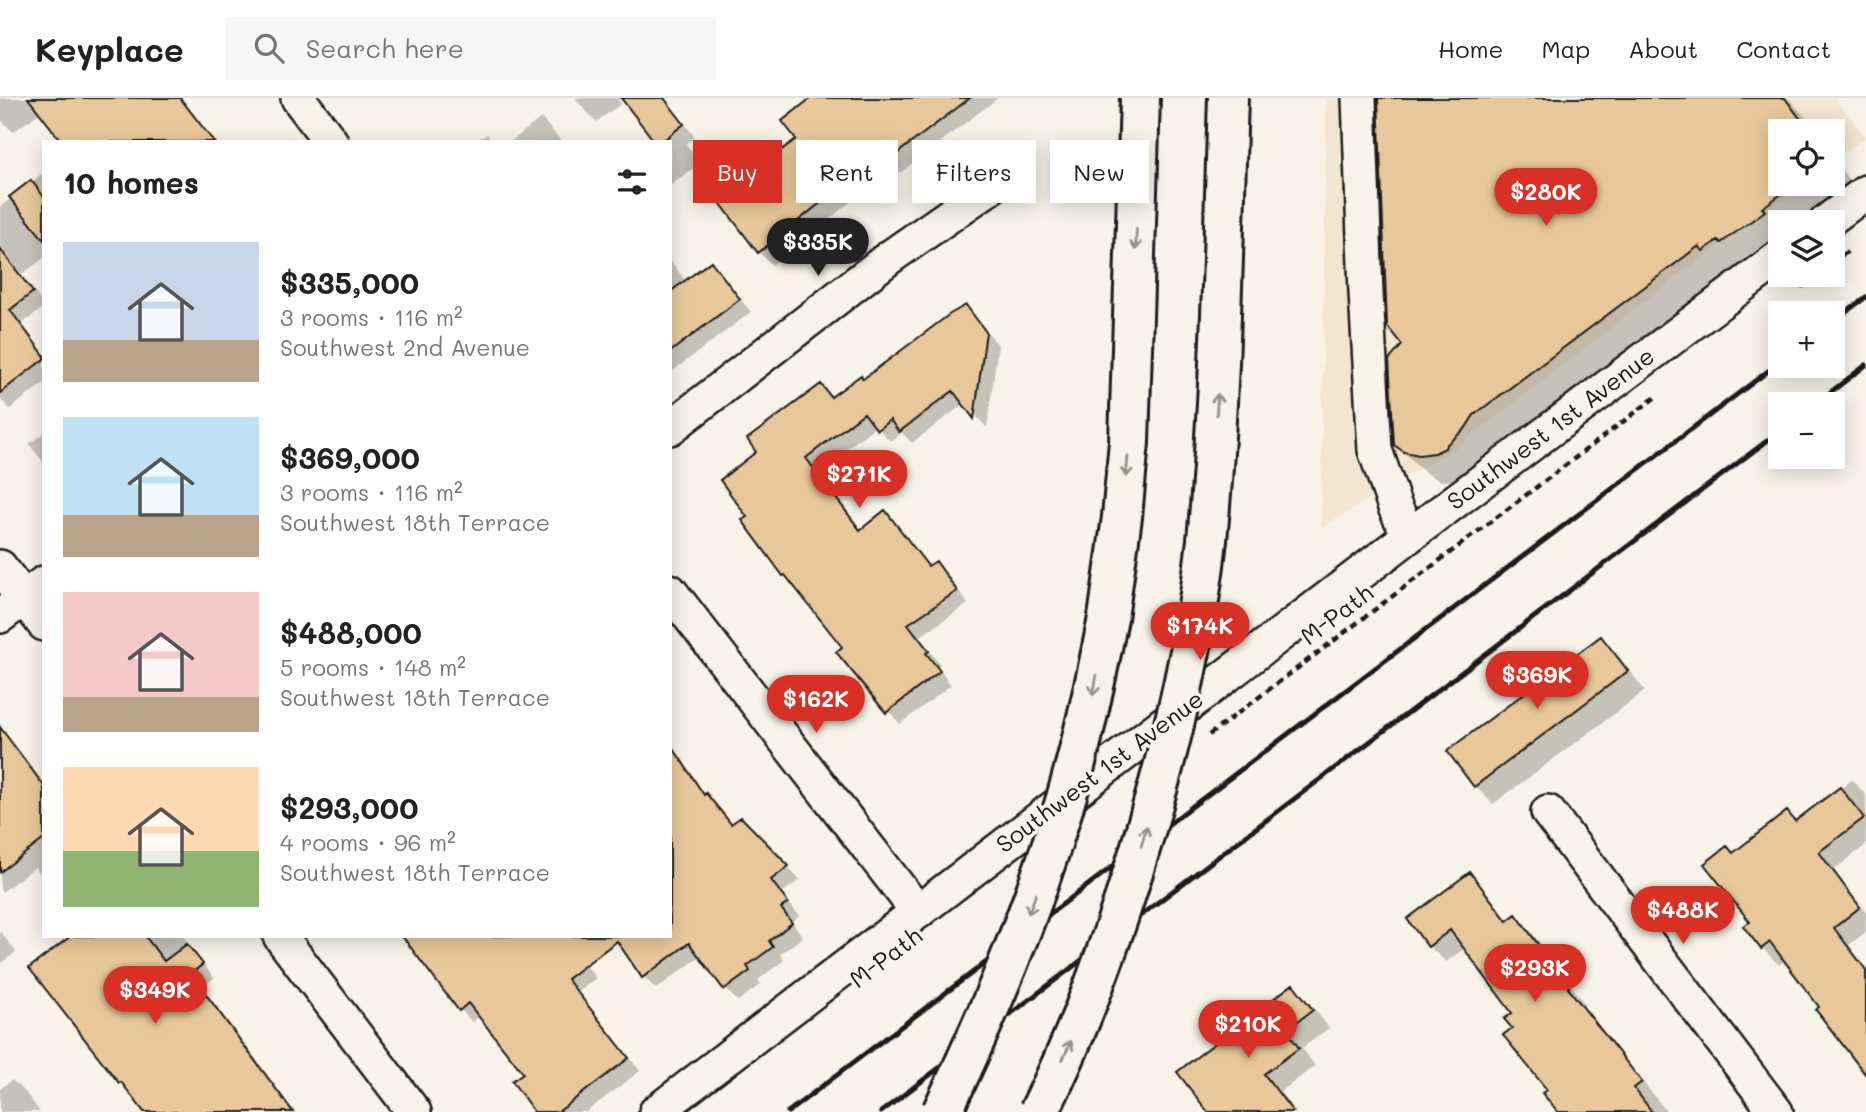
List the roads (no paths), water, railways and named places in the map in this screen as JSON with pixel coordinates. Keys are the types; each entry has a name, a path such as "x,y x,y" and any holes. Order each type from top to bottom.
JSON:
{"highway":[{"path":"942,1112 991,1009 1036,893 1062,814 1089,712 1108,618 1129,442 1140,98"},
{"path":"1038,1112 1077,1028 1133,875 1168,751 1190,650 1207,540 1213,472 1220,352 1228,98"}],"street":[{"path":"298,98 330,140"},
{"path":"1359,98 1375,450 1395,507 1409,536"},
{"path":"1842,210 1866,192"},
{"path":"672,426 890,257 968,203"},
{"name":"Southwest 1st Avenue","path":"656,1112 1409,536 1768,266"},
{"path":"0,567 42,622"},
{"path":"672,594 918,912"},
{"path":"1548,812 1776,1112"},
{"path":"282,938 414,1112"}],"railway":[{"path":"1845,312 1866,297"},
{"path":"1831,392 1866,365"},
{"path":"788,1112 1768,371"},
{"path":"881,1112 1768,440"}]}
